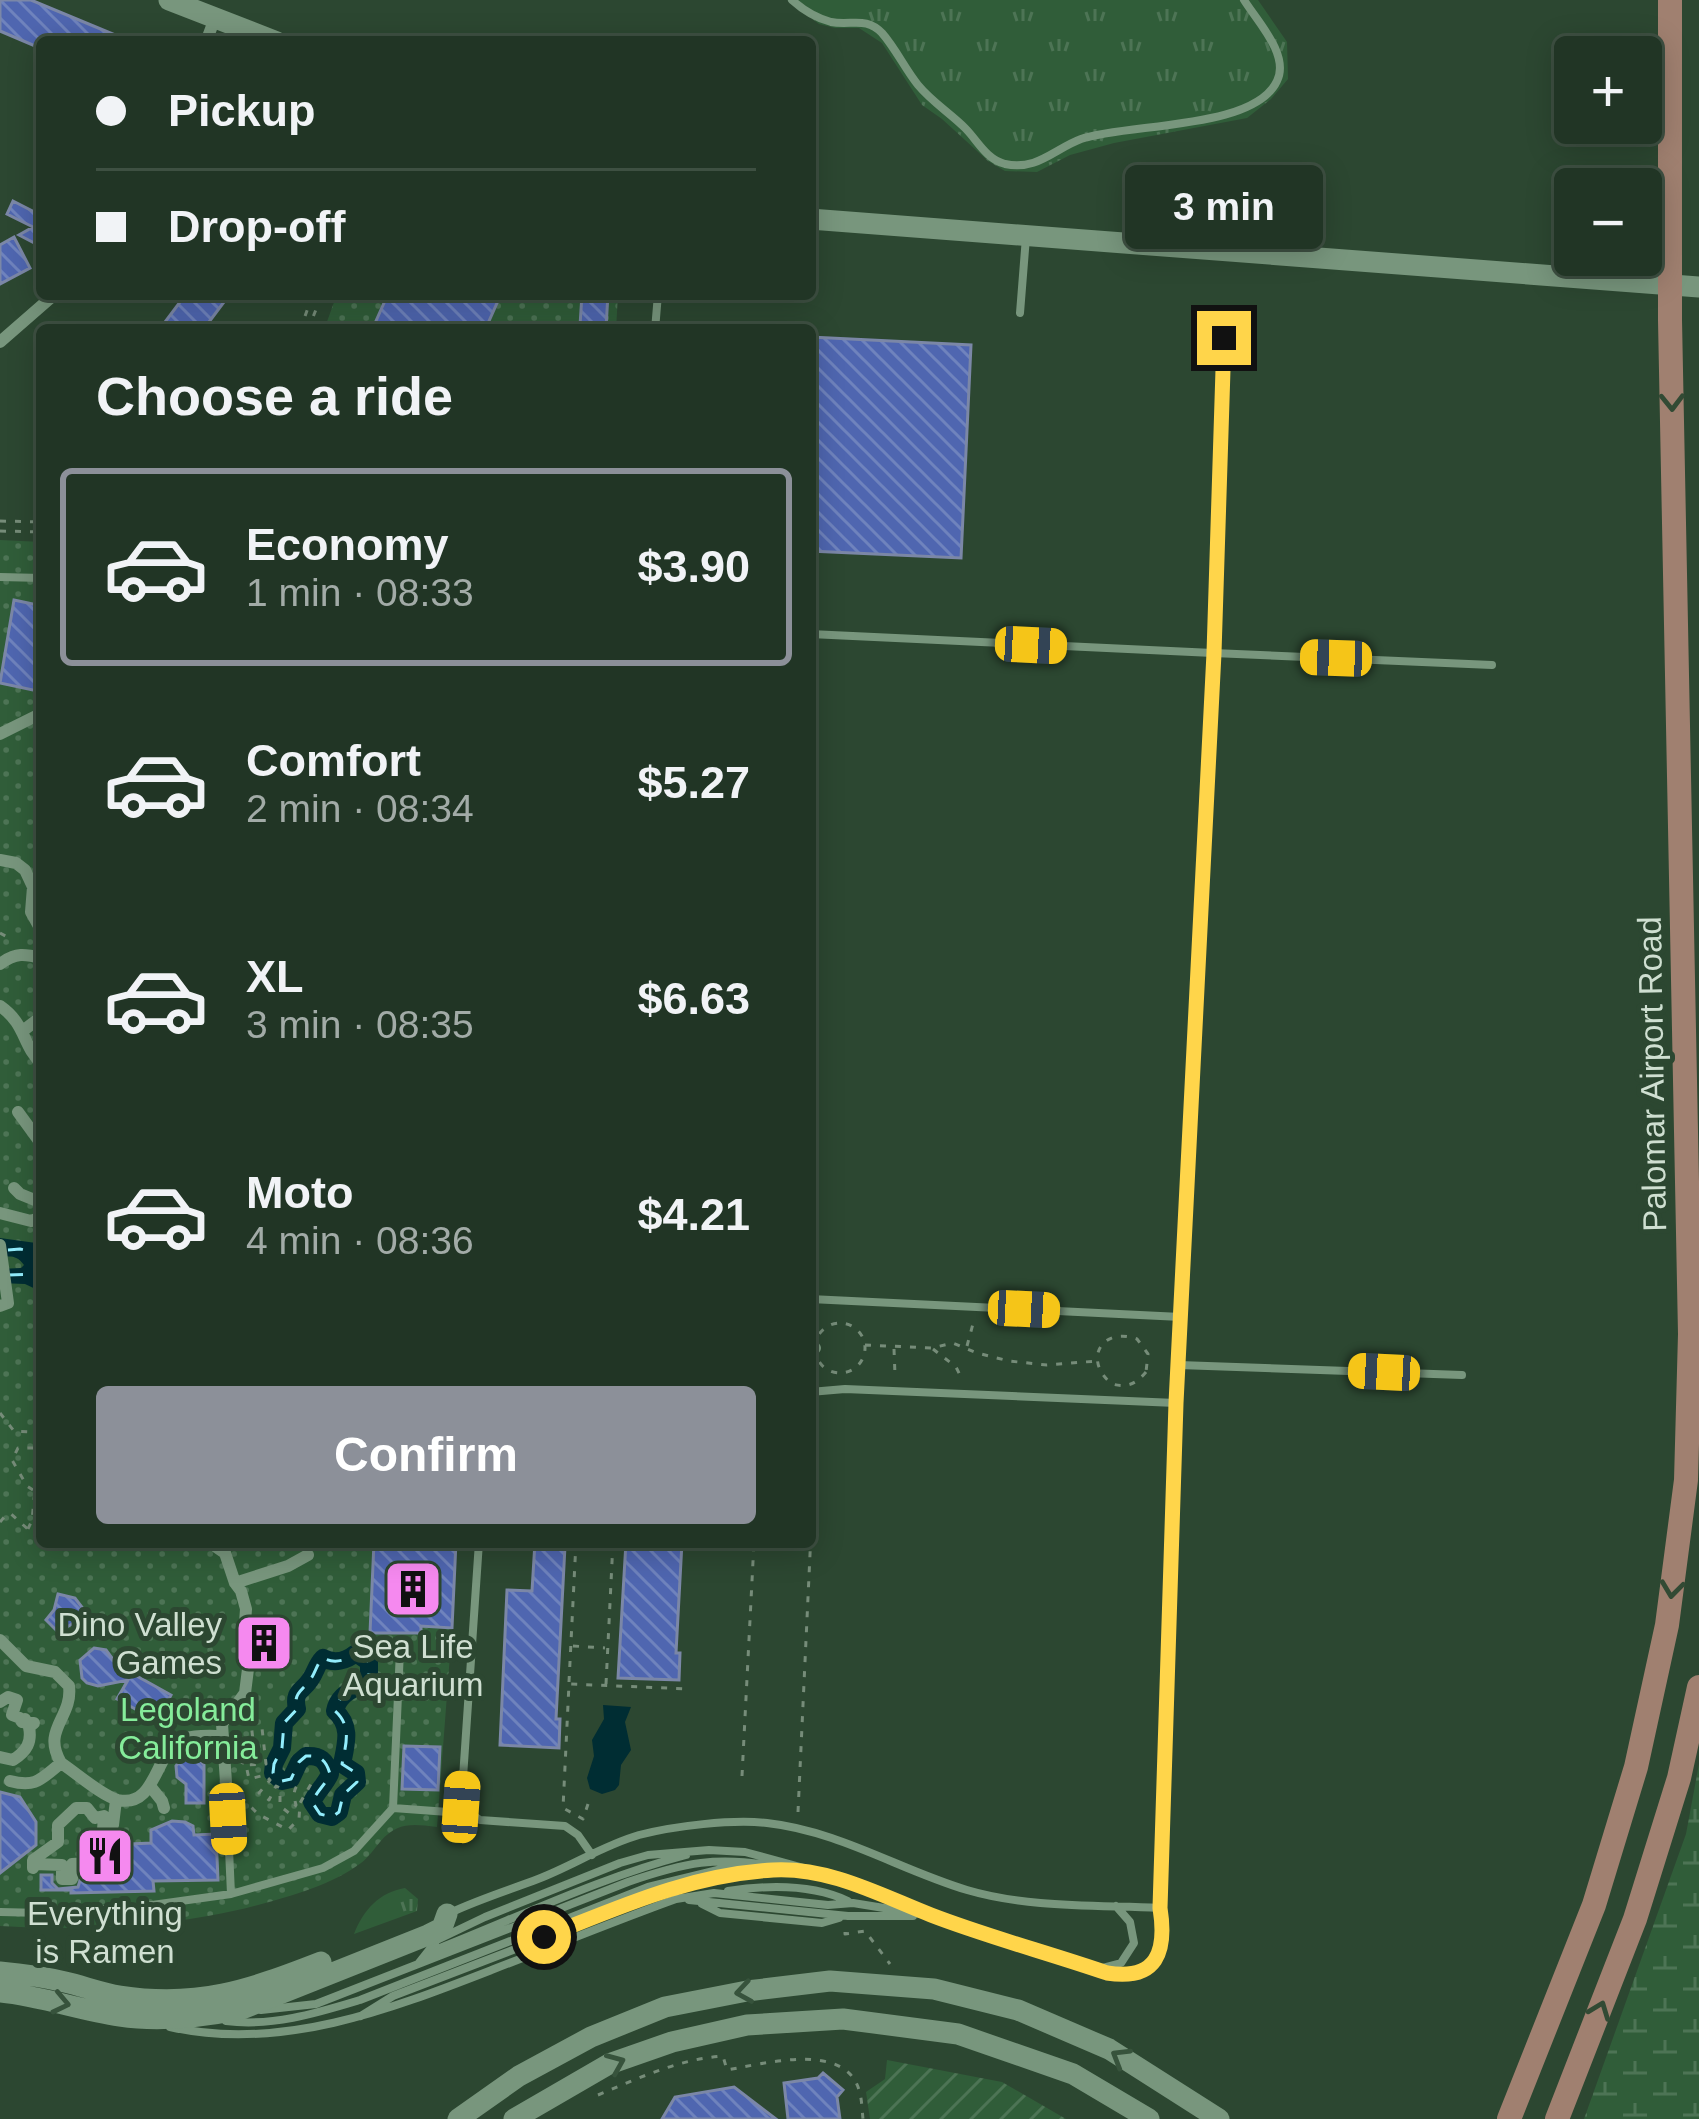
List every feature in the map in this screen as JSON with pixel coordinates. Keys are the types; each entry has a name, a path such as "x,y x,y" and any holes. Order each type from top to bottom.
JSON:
{"main road":[{"path":"169,0 215,18 234,34"},
{"name":"Palomar Airport Road","path":"1509,2119 1594,1905 1636,1767 1667,1625 1686,1480 1690,1311 1670,285 1670,0"},
{"path":"816,219 1699,286"},
{"path":"1557,2119 1635,1919 1679,1778 1699,1687"},
{"path":"0,1992 122,2017 195,2017 242,2009 428,1935 442,1928 447,1914"},
{"path":"0,1972 117,1996 173,2001 214,1998 265,1984 447,1914"},
{"path":"458,2119 520,2076 591,2036 665,2007 830,1982 934,1989 1018,2011 1109,2049 1219,2119"},
{"path":"514,2119 609,2064 672,2042 748,2025 843,2019 958,2034 1073,2074 1148,2119"}],"street":[{"path":"208,36 215,18"},
{"path":"0,342 48,300"},
{"path":"0,734 36,716"},
{"path":"0,860 25,870 33,887 31,912 36,921"},
{"path":"0,964 10,957 36,956"},
{"path":"0,1006 24,1030 26,1046 36,1057"},
{"path":"24,1030 36,1021"},
{"path":"18,1112 36,1136"},
{"path":"14,1188 36,1201"},
{"path":"0,1213 36,1219"},
{"path":"0,1246 3,1299"},
{"path":"217,1548 225,1553 242,1591 244,1637 250,1653 245,1694 222,1724 226,1782"},
{"path":"235,1582 308,1555"},
{"path":"0,1640 26,1666 55,1672 69,1686 69,1706 57,1725 53,1745 61,1763 116,1800 130,1799 150,1786 164,1756 178,1742 223,1736"},
{"path":"0,1702 8,1697 17,1700 12,1715 34,1723 29,1727 26,1752 13,1760 0,1757"},
{"path":"14,1709 57,1725"},
{"path":"10,1781 34,1784 61,1763"},
{"path":"150,1786 164,1808"},
{"path":"113,1825 116,1800"},
{"path":"76,1808 87,1808 95,1818 104,1816 103,1830 87,1848 88,1863 72,1864 72,1879 62,1879 62,1864 35,1864 33,1868 33,1860 58,1842 58,1825 76,1808"}],"lane":[{"path":"792,0 821,19 873,26 935,104 968,130 992,158 1020,165 1047,159 1080,140 1229,114 1262,98 1278,80 1279,59 1244,0"},
{"path":"1020,313 1026,235"},
{"path":"417,1966 437,1940 604,1869 648,1855 709,1850 746,1852 823,1875 933,1916 1124,1976 1139,1974 1161,1952 1176,1403 1214,653 1224,338"},
{"path":"0,578 36,578"},
{"path":"816,634 1492,665"},
{"path":"816,1299 1181,1317"},
{"path":"1178,1365 1462,1375"},
{"path":"816,1391 1176,1403"},
{"path":"461,1807 479,1548"},
{"path":"0,1912 138,1907 231,1894 323,1868 354,1851 393,1808 400,1650 391,1642 368,1642"},
{"path":"226,1782 231,1894"},
{"path":"393,1808 448,1812 461,1807"},
{"path":"461,1807 480,1820 565,1826 592,1855"},
{"path":"447,1914 639,1835 722,1822 766,1823 818,1834 975,1892 1039,1902 1160,1908"},
{"path":"242,2009 269,2011 316,2004 635,1880 711,1859 823,1875"},
{"path":"195,2017 238,2022 312,2015 648,1887 726,1868 795,1870"},
{"path":"361,2016 393,1996 673,1887 771,1870"},
{"path":"122,2017 194,2033 261,2034 318,2028 392,2009 676,1899 750,1888 830,1892 853,1903 933,1916"},
{"path":"676,1899 846,1921 933,1916"},
{"path":"1096,1969 1121,1963 1135,1943 1130,1922 1116,1906"}],"path":[{"path":"0,521 36,522"},
{"path":"0,531 36,532"},
{"path":"966,1348 975,1308"},
{"path":"816,1341 821,1331 836,1323 852,1326 865,1345 859,1364 847,1372 823,1367 816,1355"},
{"path":"1119,1335 1137,1339 1149,1351 1147,1374 1121,1386 1105,1379 1097,1361 1102,1345 1119,1335"},
{"path":"865,1345 932,1348 953,1343 1032,1364 1097,1361"},
{"path":"894,1346 896,1383"},
{"path":"932,1348 956,1367 969,1394"},
{"path":"0,1413 14,1431 36,1435"},
{"path":"33,1490 12,1460 18,1448 36,1450"},
{"path":"28,1529 36,1485"},
{"path":"0,1522 11,1514 36,1533"},
{"path":"576,1548 562,1808 583,1820 588,1804"},
{"path":"606,1685 613,1548"},
{"path":"742,1776 754,1548"},
{"path":"798,1818 810,1548"},
{"path":"571,1646 608,1649"},
{"path":"569,1684 691,1689"},
{"path":"239,1770 253,1740 251,1720 262,1727 266,1764 246,1766 249,1779 266,1775 270,1780 259,1793 269,1800 276,1786 280,1788 280,1806 289,1813 302,1780"},
{"path":"241,1799 288,1830 299,1819 300,1803 311,1784"},
{"path":"846,1921 845,1934 865,1931 890,1964"},
{"path":"589,2099 641,2076 702,2058 723,2056 727,2070 798,2058 833,2062 851,2074 859,2088 863,2119"}],"green space":[{"path":"787,0 1258,0 1287,42 1288,79 1247,118 1114,143 1070,155 1037,172 1005,171 922,105 882,43 859,28 819,24"},
{"path":"335,300 618,300 616,324 326,324"},
{"name":"Legoland California","path":"0,540 36,542 36,1548 374,1548 370,1633 420,1633 421,1626 452,1628 437,1827 399,1828 350,1870 258,1905 162,1923 0,1926"},
{"path":"1699,1764 1699,2119 1584,2119 1686,1834"},
{"path":"405,1888 418,1899 417,1911 354,1934 374,1903"},
{"path":"887,2060 1002,2082 1066,2119 870,2119 866,2092 885,2079"}],"water":[{"path":"0,1238 36,1243 36,1289 0,1283 0,1269 24,1265 14,1257 0,1257"},
{"path":"603,1705 631,1707 625,1722 631,1750 621,1765 619,1785 602,1794 590,1789 587,1778 594,1756 592,1740 604,1719"}],"building":[{"path":"0,0 31,0 118,36 36,36 36,46 0,31"},
{"path":"13,201 36,213 36,244 19,235 33,227 7,214"},
{"path":"14,237 30,268 0,284 0,245"},
{"path":"182,300 226,300 208,324 164,324"},
{"path":"385,300 498,300 488,324 375,324"},
{"path":"582,300 608,300 606,324 580,324"},
{"path":"816,337 971,345 961,558 816,551"},
{"path":"14,600 36,605 36,691 0,683"},
{"name":"Sea Life Aquarium","path":"374,1548 456,1548 452,1628 421,1626 421,1633 370,1633"},
{"path":"535,1548 565,1548 556,1719 560,1719 559,1748 500,1745 507,1590 532,1591"},
{"path":"626,1548 682,1548 679,1680 618,1678"},
{"path":"58,1594 75,1598 88,1615 58,1632 46,1620"},
{"name":"Dino Valley Games","path":"271,1624 275,1661 259,1662 255,1625"},
{"path":"94,1648 106,1650 117,1665 171,1695 157,1721 117,1699 128,1680 98,1686 82,1678 80,1660"},
{"path":"404,1746 440,1747 438,1790 402,1789"},
{"path":"184,1755 196,1756 204,1765 204,1803 186,1803 186,1784 177,1777 176,1766"},
{"path":"0,1792 20,1797 36,1822 36,1845 0,1873"},
{"path":"172,1821 193,1826 194,1835 216,1834 218,1880 153,1881 154,1891 41,1890 41,1875 52,1875 58,1889 78,1887 82,1874 98,1868 98,1851 112,1835 123,1831 122,1849 151,1843 151,1830"},
{"path":"823,2073 843,2090 837,2097 840,2119 788,2119 784,2083 818,2078"},
{"path":"734,2087 776,2119 662,2119 675,2097"}],"waterway":[{"path":"356,1653 369,1662 369,1678 344,1695 335,1711 346,1729 342,1764 356,1773 357,1782 343,1795 339,1812 332,1817 320,1814 312,1802 330,1774 322,1759 306,1756 291,1779 282,1781 273,1773 274,1764 282,1748 284,1723 297,1709 297,1695 323,1658 340,1661 356,1653"}],"ferry route":[{"path":"8,1250 36,1253"},
{"path":"8,1275 36,1274"},
{"path":"356,1653 369,1662 369,1678 344,1695 335,1711 346,1729 342,1764 356,1773 357,1782 343,1795 339,1812 332,1817 320,1814 312,1802 330,1774 322,1759 306,1756 291,1779 282,1781 273,1773 274,1764 282,1748 284,1723 297,1709 297,1695 323,1658 340,1661 356,1653"}],"place":[{"name":"Sea Life Aquarium","path":"413,1589"},
{"name":"Dino Valley Games","path":"264,1643"},
{"name":"Everything is Ramen","path":"105,1856"}],"route":[{"path":"544,1937 689,1882 795,1870 860,1886 933,1916 1107,1973 1139,1974 1161,1952 1176,1403 1214,653 1224,338"}]}
